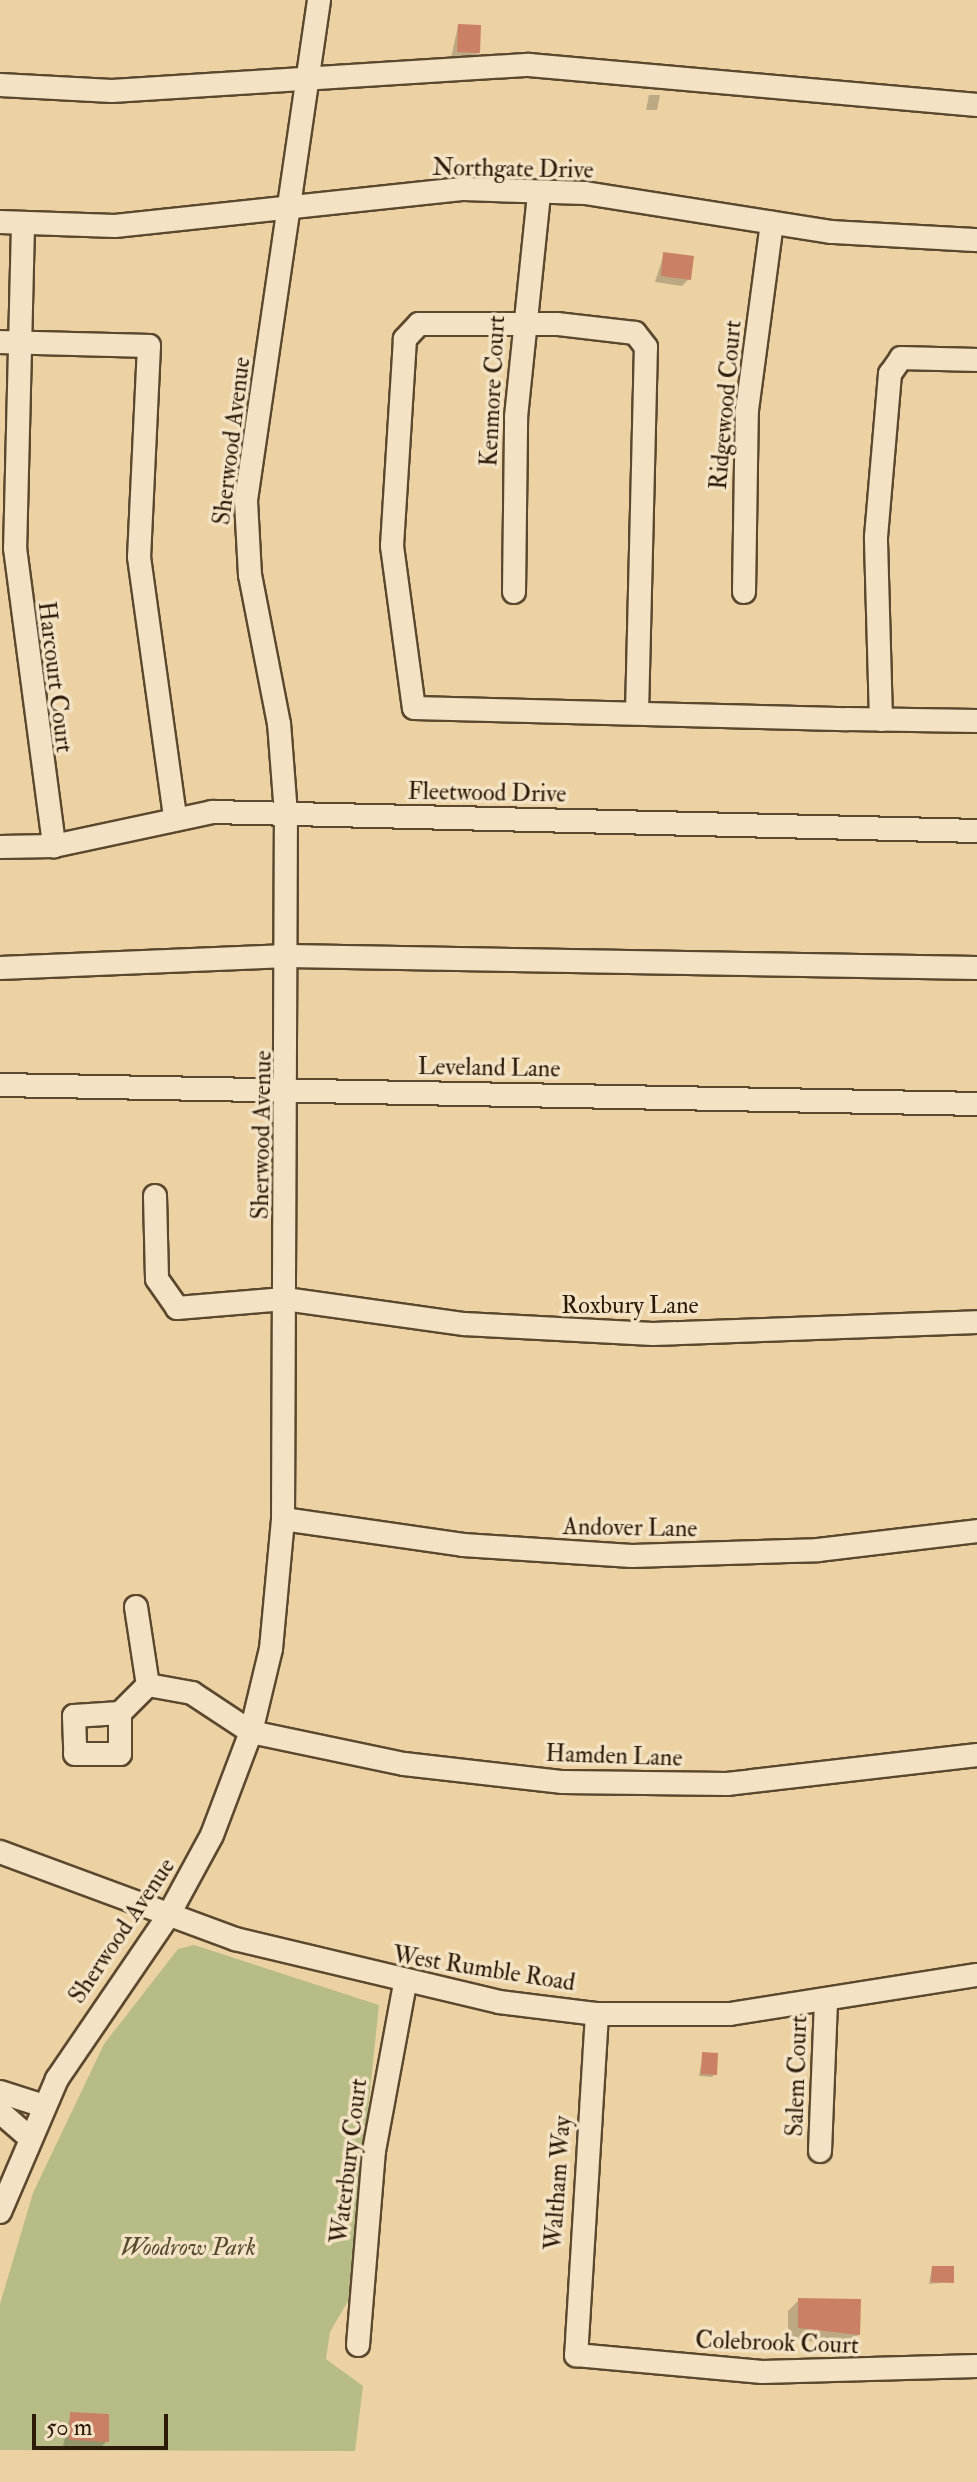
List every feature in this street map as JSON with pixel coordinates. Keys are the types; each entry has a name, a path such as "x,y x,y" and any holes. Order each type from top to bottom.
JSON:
{"street":[{"name":"Sherwood Avenue","path":"0,2212 28,2136 83,2035 168,1916 212,1835 251,1732 271,1649 283,1519 289,1090 286,814 246,525 311,75 319,0"},
{"path":"0,85 112,91 311,75 529,65 977,105"},
{"name":"Northgate Drive","path":"0,222 115,226 464,189 585,193 772,223 977,240"},
{"name":"Kenmore Court","path":"514,592 523,323 539,193"},
{"name":"Ridgewood Court","path":"744,592 747,410 772,223"},
{"name":"Harcourt Court","path":"23,225 9,343 16,562 54,846"},
{"path":"637,713 646,347 635,333 523,323 419,324 405,339 392,546 414,708 977,721"},
{"path":"9,343 149,346 139,557 175,817"},
{"path":"881,720 876,537 890,374 901,358 977,360"},
{"name":"Fleetwood Drive","path":"0,847 54,846 175,817 286,814 977,831"},
{"path":"0,968 288,956 977,968"},
{"name":"Leveland Lane","path":"0,1085 977,1104"},
{"name":"Roxbury Lane","path":"155,1196 157,1279 177,1308 285,1299 554,1332 977,1322"},
{"name":"Andover Lane","path":"283,1519 463,1545 632,1556 818,1550 977,1531"},
{"path":"136,1607 148,1685"},
{"path":"148,1685 192,1693 251,1732"},
{"path":"120,1713 148,1685"},
{"name":"Hamden Lane","path":"251,1732 481,1775 649,1785 805,1779 977,1755"},
{"name":"West Rumble Road","path":"0,1852 168,1916 405,1984 597,2014 730,2014 826,2004 977,1975"},
{"name":"Waterbury Court","path":"358,2345 374,2151 405,1984"},
{"name":"Salem Court","path":"820,2151 826,2004"},
{"name":"Waltham Way","path":"576,2355 597,2014"},
{"path":"0,2092 44,2106"},
{"path":"0,2112 28,2136"},
{"name":"Colebrook Court","path":"576,2355 762,2372 977,2366"}],"green space":[{"name":"Woodrow Park","path":"194,1945 379,2005 348,2301 330,2332 326,2359 363,2386 355,2451 0,2450 0,2304 33,2193 104,2044 178,1949"}],"building":[{"path":"458,24 481,25 480,53 457,52"},
{"path":"663,252 694,256 691,280 661,276"},
{"path":"702,2052 718,2053 717,2075 701,2074"},
{"path":"932,2266 954,2266 954,2283 931,2282"},
{"path":"798,2298 861,2299 860,2335 798,2328"},
{"path":"70,2412 109,2414 109,2442 69,2440"}]}
